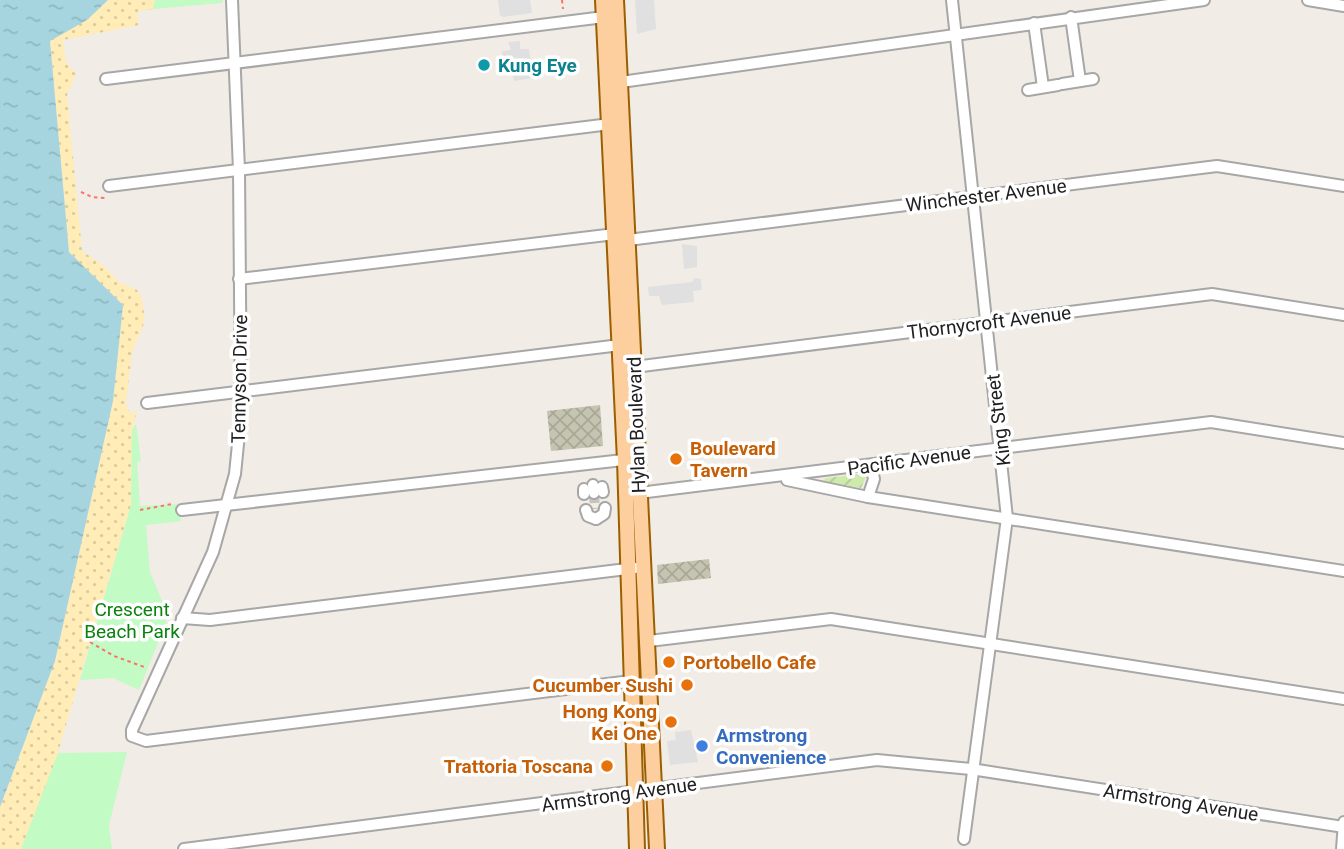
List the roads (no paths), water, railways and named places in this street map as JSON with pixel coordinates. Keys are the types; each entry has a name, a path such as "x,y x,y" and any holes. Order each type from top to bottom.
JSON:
{"main road":[{"name":"Hylan Boulevard","path":"603,0 610,124 634,367 627,569 637,849"},
{"name":"Hylan Boulevard","path":"616,0 621,82 620,345 631,459 639,493 645,567 657,849"}],"street":[{"name":"Tennyson Drive","path":"232,0 239,170 240,443 229,505 213,552 132,730 132,736 146,741 631,681"},
{"name":"King Street","path":"952,0 971,196 1002,448 1007,518 971,769 964,839"},
{"path":"621,82 1155,4 1204,0"},
{"path":"1308,0 1344,6"},
{"path":"106,79 604,17"},
{"path":"1071,17 1080,81"},
{"path":"1034,23 1043,88"},
{"path":"1028,90 1093,79"},
{"path":"109,186 610,124"},
{"name":"Winchester Avenue","path":"239,279 622,237 1217,166 1344,186"},
{"name":"Thornycroft Avenue","path":"634,367 1212,294 1344,315"},
{"path":"146,403 620,345"},
{"name":"Pacific Avenue","path":"639,493 778,478 1211,422 1344,443"},
{"path":"178,507 229,505 631,459"},
{"path":"868,497 874,479 871,466"},
{"path":"778,478 868,497 1344,571"},
{"path":"182,618 209,620 645,567"},
{"path":"649,641 831,619 1344,699"},
{"name":"Armstrong Avenue","path":"184,849 877,760 971,769 1344,827"},
{"path":"1342,849 1344,822"}],"water":[{"path":"0,0 108,0 87,20 50,41 69,252 123,305 113,401 55,661 0,807"}],"tunnel":[{"path":"594,493 595,509"}],"place":[{"name":"Kung Eye","path":"484,65"},
{"name":"Boulevard Tavern","path":"676,459"},
{"name":"Portobello Cafe","path":"669,662"},
{"name":"Cucumber Sushi","path":"687,685"},
{"name":"Hong Kong Kei One","path":"671,722"},
{"name":"Armstrong Convenience","path":"702,746"},
{"name":"Trattoria Toscana","path":"607,766"}],"park label":[{"name":"Crescent Beach Park","path":"132,620"}]}
